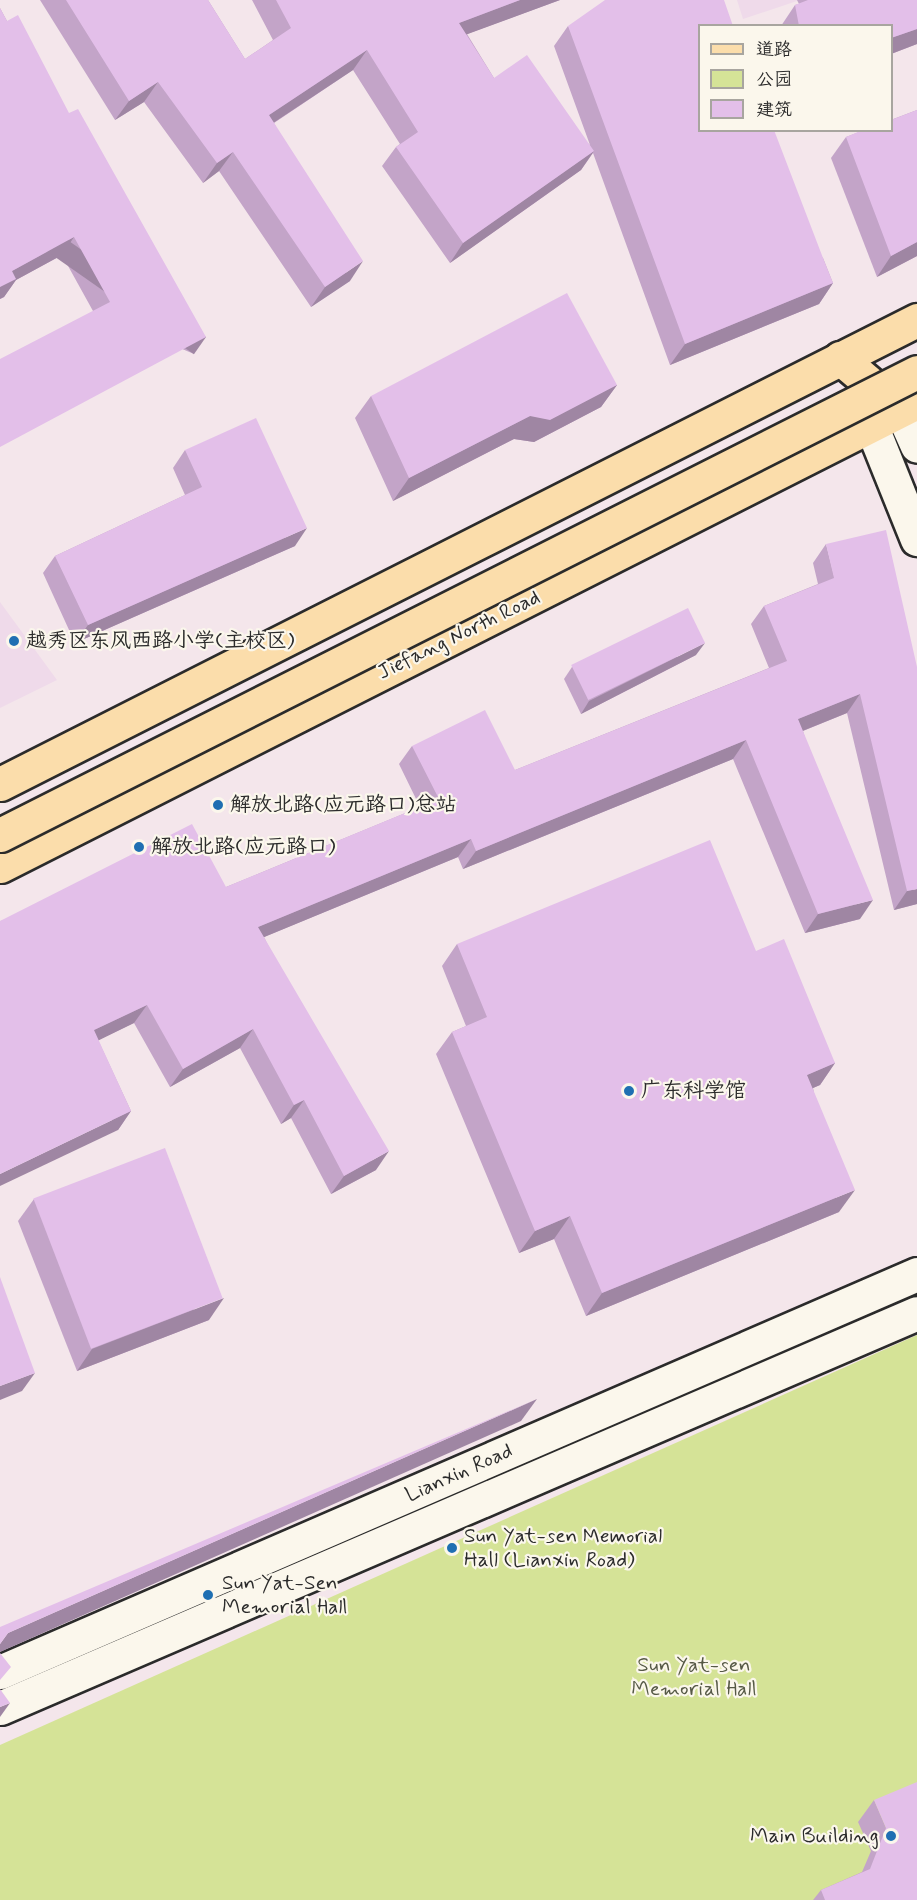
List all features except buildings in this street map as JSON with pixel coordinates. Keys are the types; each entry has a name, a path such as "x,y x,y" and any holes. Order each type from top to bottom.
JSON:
{"main road":[{"path":"0,784 917,320"},
{"path":"0,812 917,351"},
{"path":"840,358 909,406"},
{"name":"Jiefang North Road","path":"0,835 917,372"},
{"name":"Jiefang North Road","path":"0,866 909,406"}],"street":[{"path":"840,358 872,425 917,539"},
{"path":"909,406 917,446"},
{"name":"Lianxin Road","path":"0,1672 917,1274"},
{"name":"Lianxin Road","path":"0,1708 917,1313"}],"shaded area":[{"path":"737,0 800,0 743,19"},
{"name":"越秀区东风西路小学(主校区)","path":"0,602 57,680 0,708"}],"green space":[{"name":"Sun Yat-sen Memorial Hall","path":"917,1335 917,1900 0,1900 0,1745"}],"place":[{"name":"越秀区东风西路小学(主校区)","path":"14,641"},
{"name":"解放北路(应元路口)总站","path":"218,805"},
{"name":"解放北路(应元路口)","path":"139,847"},
{"name":"广东科学馆","path":"629,1091"},
{"name":"Sun Yat-sen Memorial Hall (Lianxin Road)","path":"452,1548"},
{"name":"Sun Yat-Sen Memorial Hall","path":"208,1595"},
{"name":"Main Building","path":"891,1836"}]}
